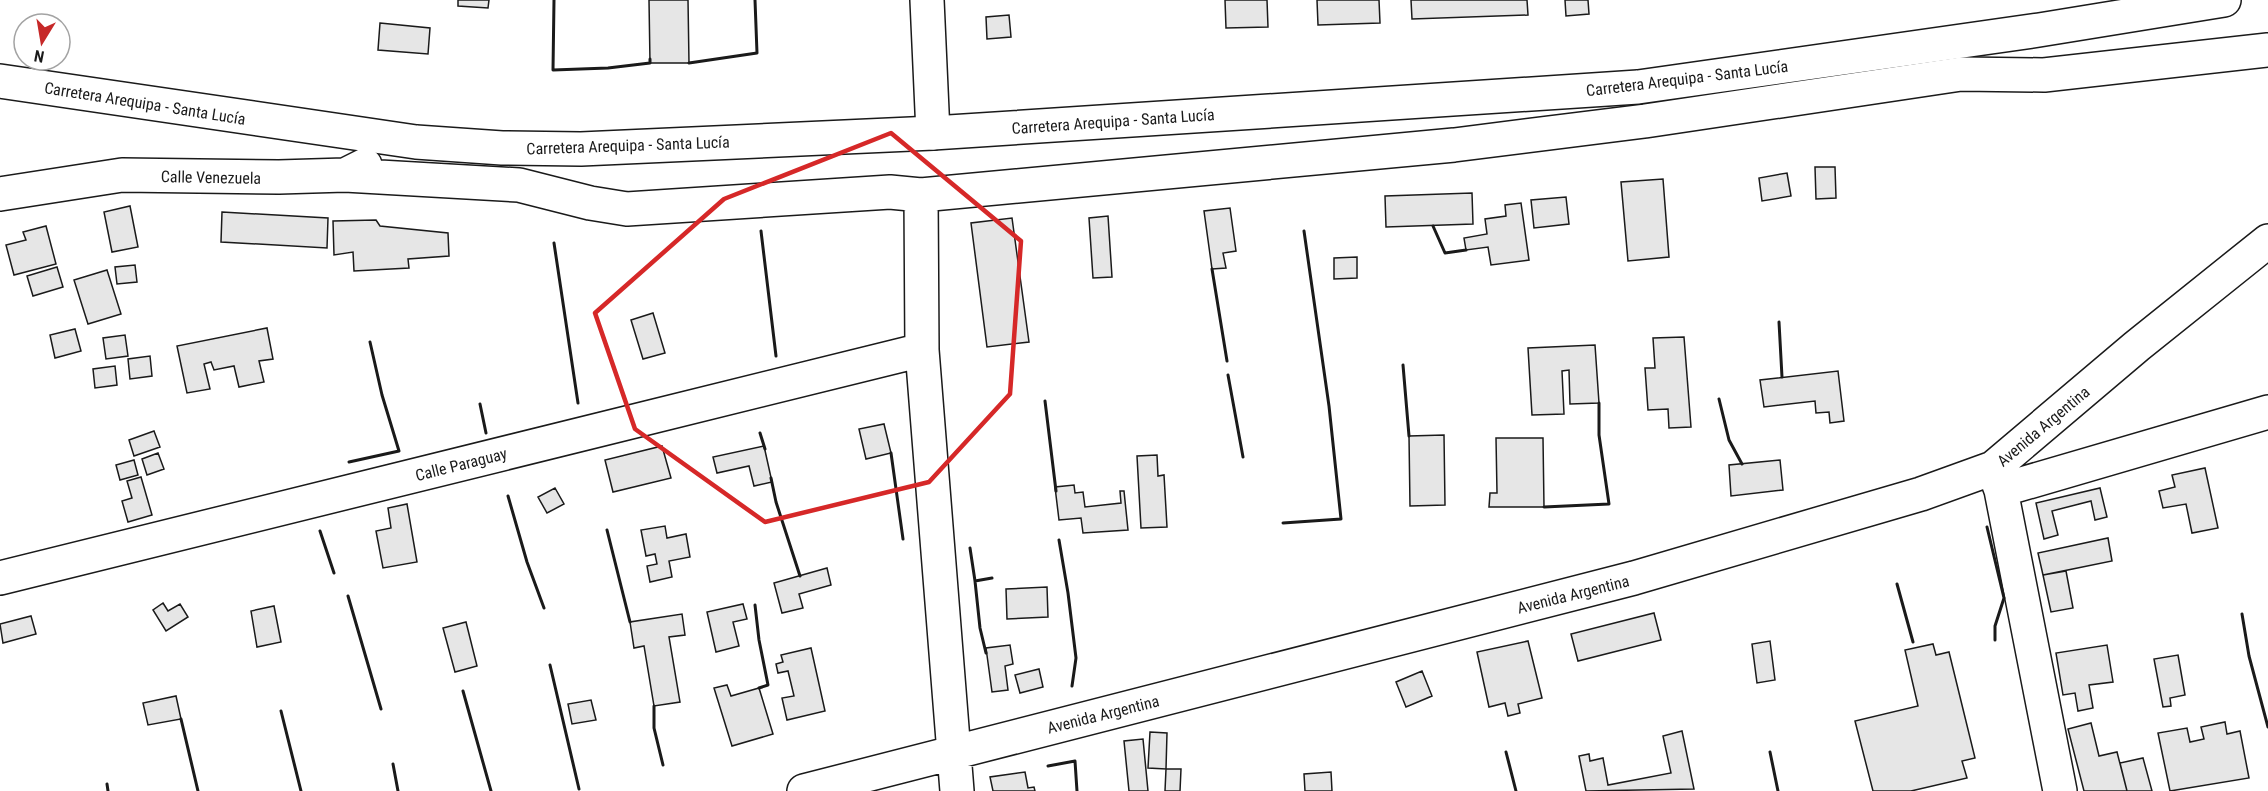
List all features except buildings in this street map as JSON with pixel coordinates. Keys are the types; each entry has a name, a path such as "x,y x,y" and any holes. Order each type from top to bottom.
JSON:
{"street":[{"path":"927,0 933,133"},
{"name":"Carretera Arequipa - Santa Lucía","path":"0,81 416,142 502,148 582,149 933,133 1638,87 2039,30 2224,0"},
{"path":"345,175 519,185 590,203 627,209 890,192 921,195 1454,145 1645,121 1961,74 2044,75 2268,50"},
{"name":"Calle Venezuela","path":"0,194 122,175 279,177 345,175 416,142"},
{"path":"921,195 922,350 957,791"},
{"name":"Avenida Argentina","path":"804,791 1634,578 1921,494 1997,479 2137,346 2268,241"},
{"name":"Calle Paraguay","path":"0,578 922,350"},
{"path":"2060,791 1997,479 2268,412"}],"highlighted area":[{"path":"891,133 1021,241 1010,394 929,482 765,522 635,429 595,313 724,199"}],"wall":[{"path":"554,0 553,70 608,68 650,63 650,59"},
{"path":"689,63 757,53 755,0"},
{"path":"1433,226 1445,253 1466,250"},
{"path":"761,231 776,356"},
{"path":"1283,523 1341,519 1329,406 1304,231"},
{"path":"554,243 578,403"},
{"path":"1212,269 1227,361"},
{"path":"1779,322 1782,377"},
{"path":"349,462 399,451 382,395 370,342"},
{"path":"1403,365 1409,436"},
{"path":"1228,375 1243,457"},
{"path":"1719,399 1729,440 1742,464"},
{"path":"1045,401 1056,491"},
{"path":"1544,507 1609,504 1599,435 1599,403"},
{"path":"480,404 486,433"},
{"path":"760,433 765,449"},
{"path":"891,453 903,539"},
{"path":"771,478 776,502 800,576"},
{"path":"508,496 527,562 544,608"},
{"path":"1987,527 2004,598 1995,626 1995,640"},
{"path":"607,530 630,622"},
{"path":"320,531 334,573"},
{"path":"1059,540 1076,658 1072,686"},
{"path":"970,548 975,581"},
{"path":"986,653 980,628 975,581 992,578"},
{"path":"1897,584 1913,642"},
{"path":"348,596 381,709"},
{"path":"755,605 768,685 759,688"},
{"path":"2242,614 2249,656 2268,727"},
{"path":"550,665 579,789"},
{"path":"463,691 491,791"},
{"path":"654,706 654,728 663,765"},
{"path":"281,711 301,791"},
{"path":"181,719 198,791"},
{"path":"1506,752 1516,791"},
{"path":"1770,752 1778,791"},
{"path":"1048,766 1075,761 1077,791"},
{"path":"393,764 398,791"},
{"path":"107,784 108,791"}]}
